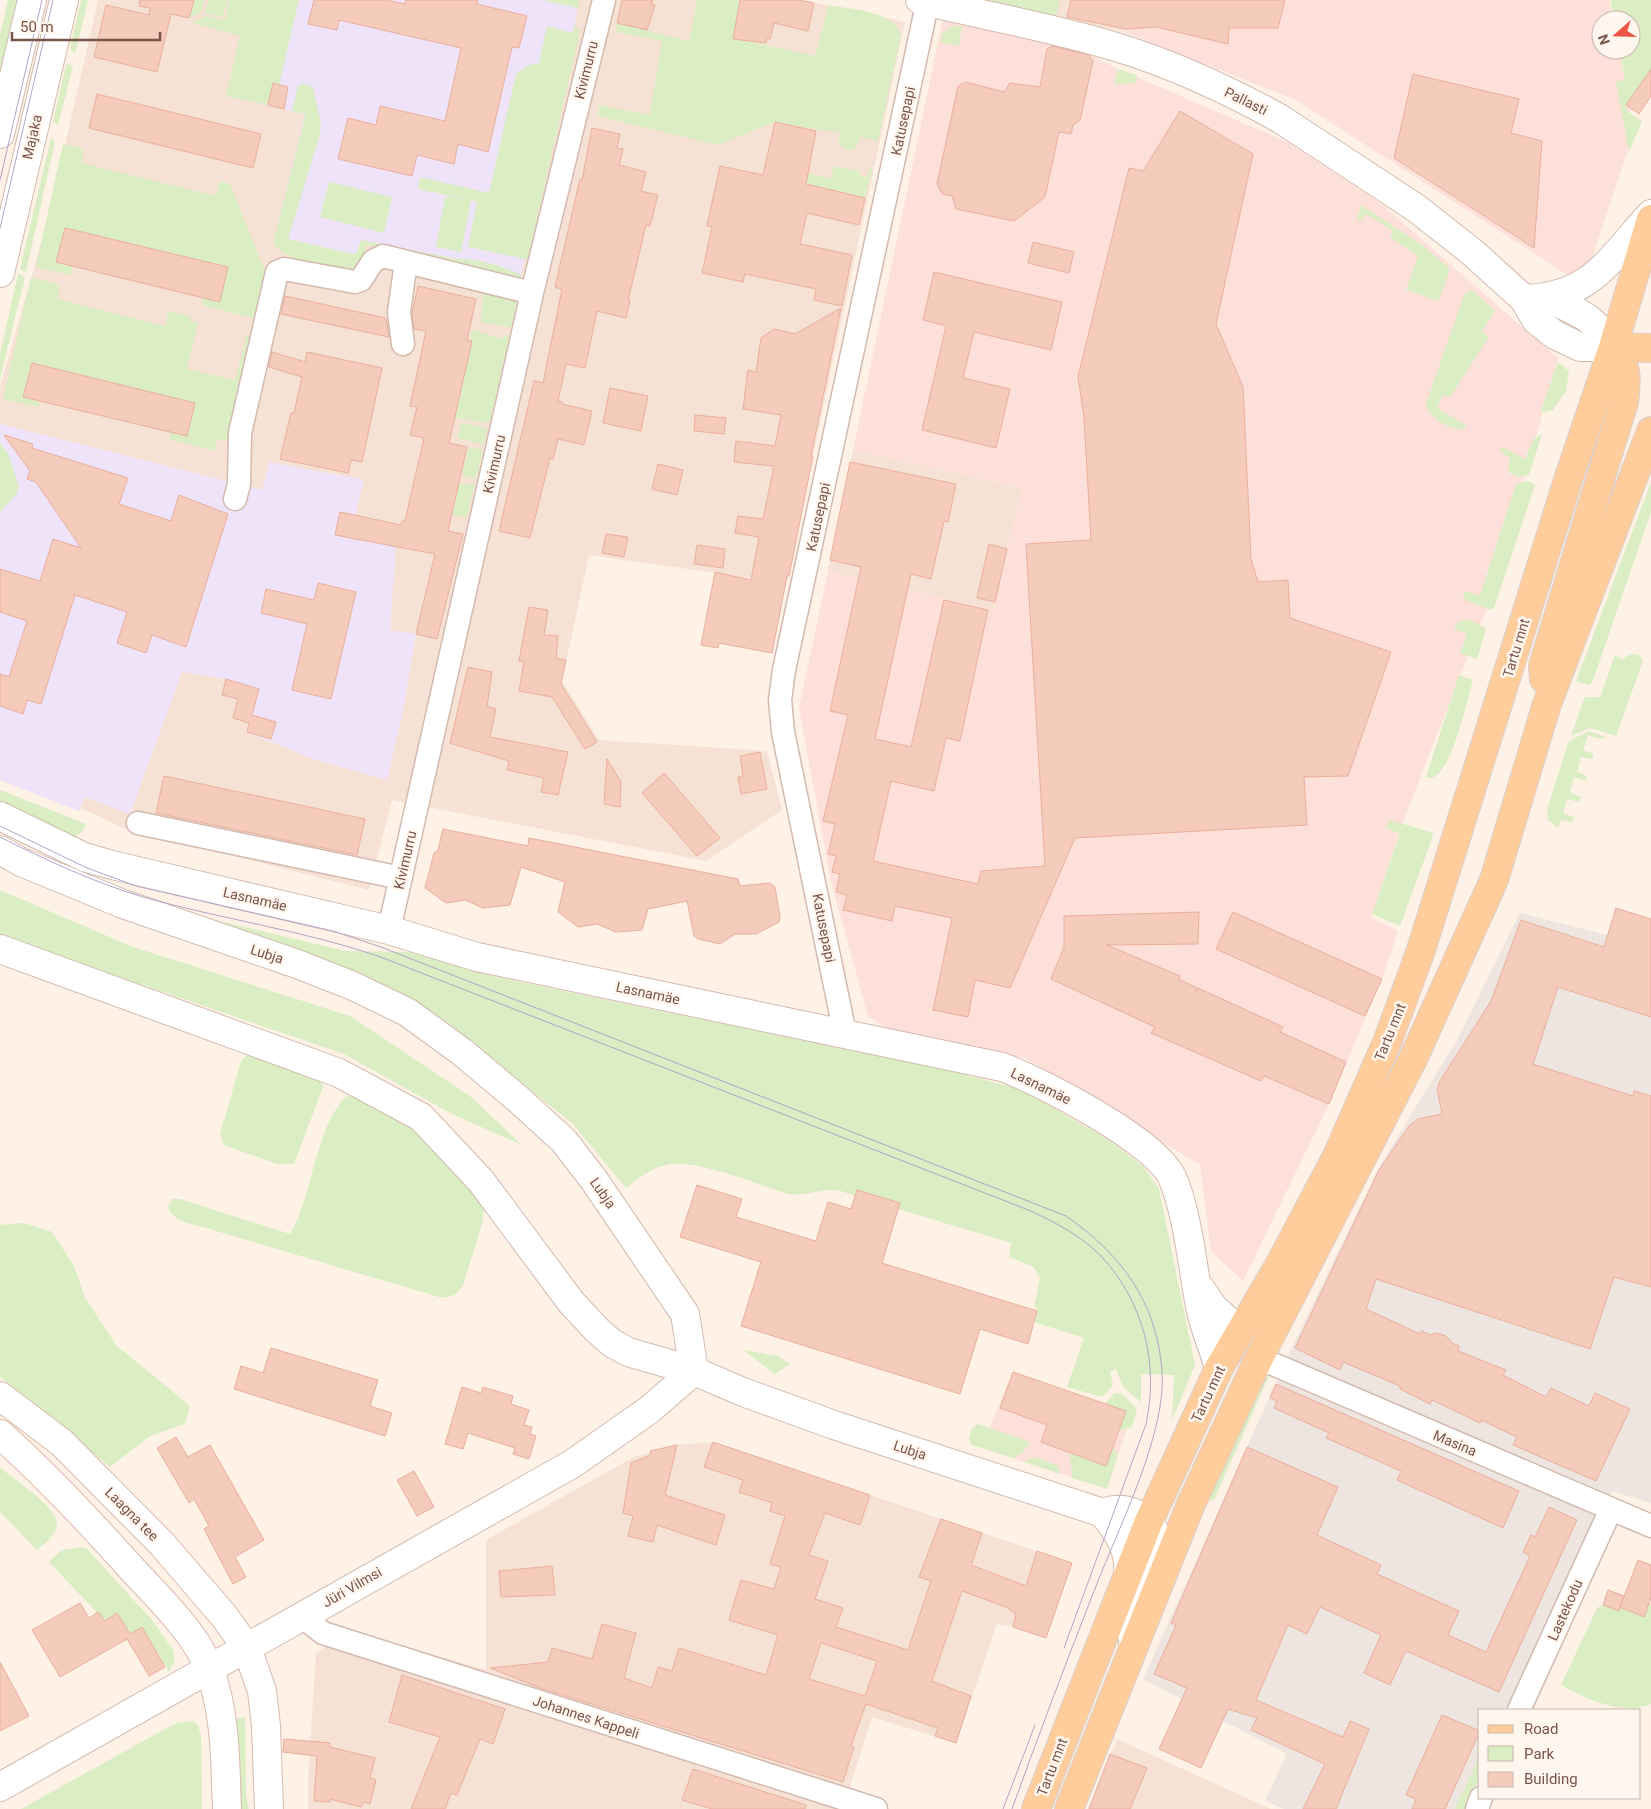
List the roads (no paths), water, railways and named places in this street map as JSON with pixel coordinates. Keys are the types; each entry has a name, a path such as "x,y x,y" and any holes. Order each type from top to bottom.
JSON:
{"main road":[{"name":"Tartu mnt","path":"1036,1809 1149,1521 1219,1368 1281,1262 1341,1147 1388,1040 1421,950 1568,480 1613,347 1651,219"},
{"path":"1613,347 1651,348"},
{"path":"1547,704 1543,666 1624,402 1627,377 1622,359 1613,347"},
{"path":"1069,1809 1191,1504 1259,1358 1413,1059 1494,880 1547,704 1651,431"},
{"path":"1259,1358 1257,1328 1273,1298 1281,1262"},
{"path":"1220,1442 1222,1404 1240,1360 1239,1331"}],"street":[{"path":"0,134 32,0"},
{"name":"Majaka","path":"0,273 64,0"},
{"name":"Kivimurru","path":"389,930 532,293 604,0"},
{"name":"Pallasti","path":"925,1 1116,47 1192,76 1257,105 1416,208 1535,299 1580,312 1599,326 1613,347"},
{"name":"Katusepapi","path":"846,1034 782,732 780,700 784,670 925,1"},
{"path":"1535,299 1593,278 1608,266 1651,214"},
{"path":"235,499 239,484 240,433 277,272 284,269 355,282 362,280 377,257 383,256 532,293"},
{"path":"403,344 399,312 406,262"},
{"name":"Lasnamäe","path":"0,816 84,857 389,930 478,957 1002,1067 1032,1078 1138,1142 1156,1157 1172,1177 1197,1282 1201,1312 1219,1368"},
{"path":"138,823 401,878"},
{"path":"0,850 22,862 103,895"},
{"path":"84,857 87,868 103,895"},
{"name":"Lubja","path":"103,895 132,908 300,965 353,986 407,1012 462,1052 518,1098 564,1141 594,1180 685,1314 694,1371 743,1392 834,1425 1103,1512"},
{"path":"0,949 339,1073 421,1117 481,1181 571,1302 597,1330 612,1343 628,1352 694,1371"},
{"name":"Lasnamäe","path":"1197,1282 1214,1307 1239,1331"},
{"name":"Masina","path":"1259,1358 1651,1526"},
{"name":"Jüri Vilmsi","path":"0,1787 572,1464 649,1410 694,1371"},
{"name":"Laagna tee","path":"0,1396 62,1443 162,1544 224,1616 247,1648 262,1691 266,1726 269,1809"},
{"path":"0,1434 42,1473 167,1606 192,1639 210,1669 223,1717 227,1809"},
{"path":"1128,1573 1129,1563 1122,1540 1103,1512 1115,1508 1136,1513 1149,1521 1156,1535 1156,1547 1130,1617 1134,1646"},
{"name":"Lastekodu","path":"1519,1709 1611,1509"},
{"name":"Johannes Kappeli","path":"301,1616 323,1633 876,1809"}],"tram line":[{"path":"0,180 42,0"},
{"path":"0,228 53,0"},
{"path":"0,826 87,868 136,886 333,931 381,947 1066,1216 1104,1247 1133,1282 1153,1323 1159,1346 1162,1395 1157,1422 1140,1479 1085,1614 1012,1809"},
{"path":"0,837 70,870 106,885 143,897 320,939 378,956 1031,1211 1077,1236 1102,1257 1128,1294 1138,1314 1145,1335 1151,1379 1146,1424 1064,1648"},
{"path":"1003,1809 1035,1725"}]}
